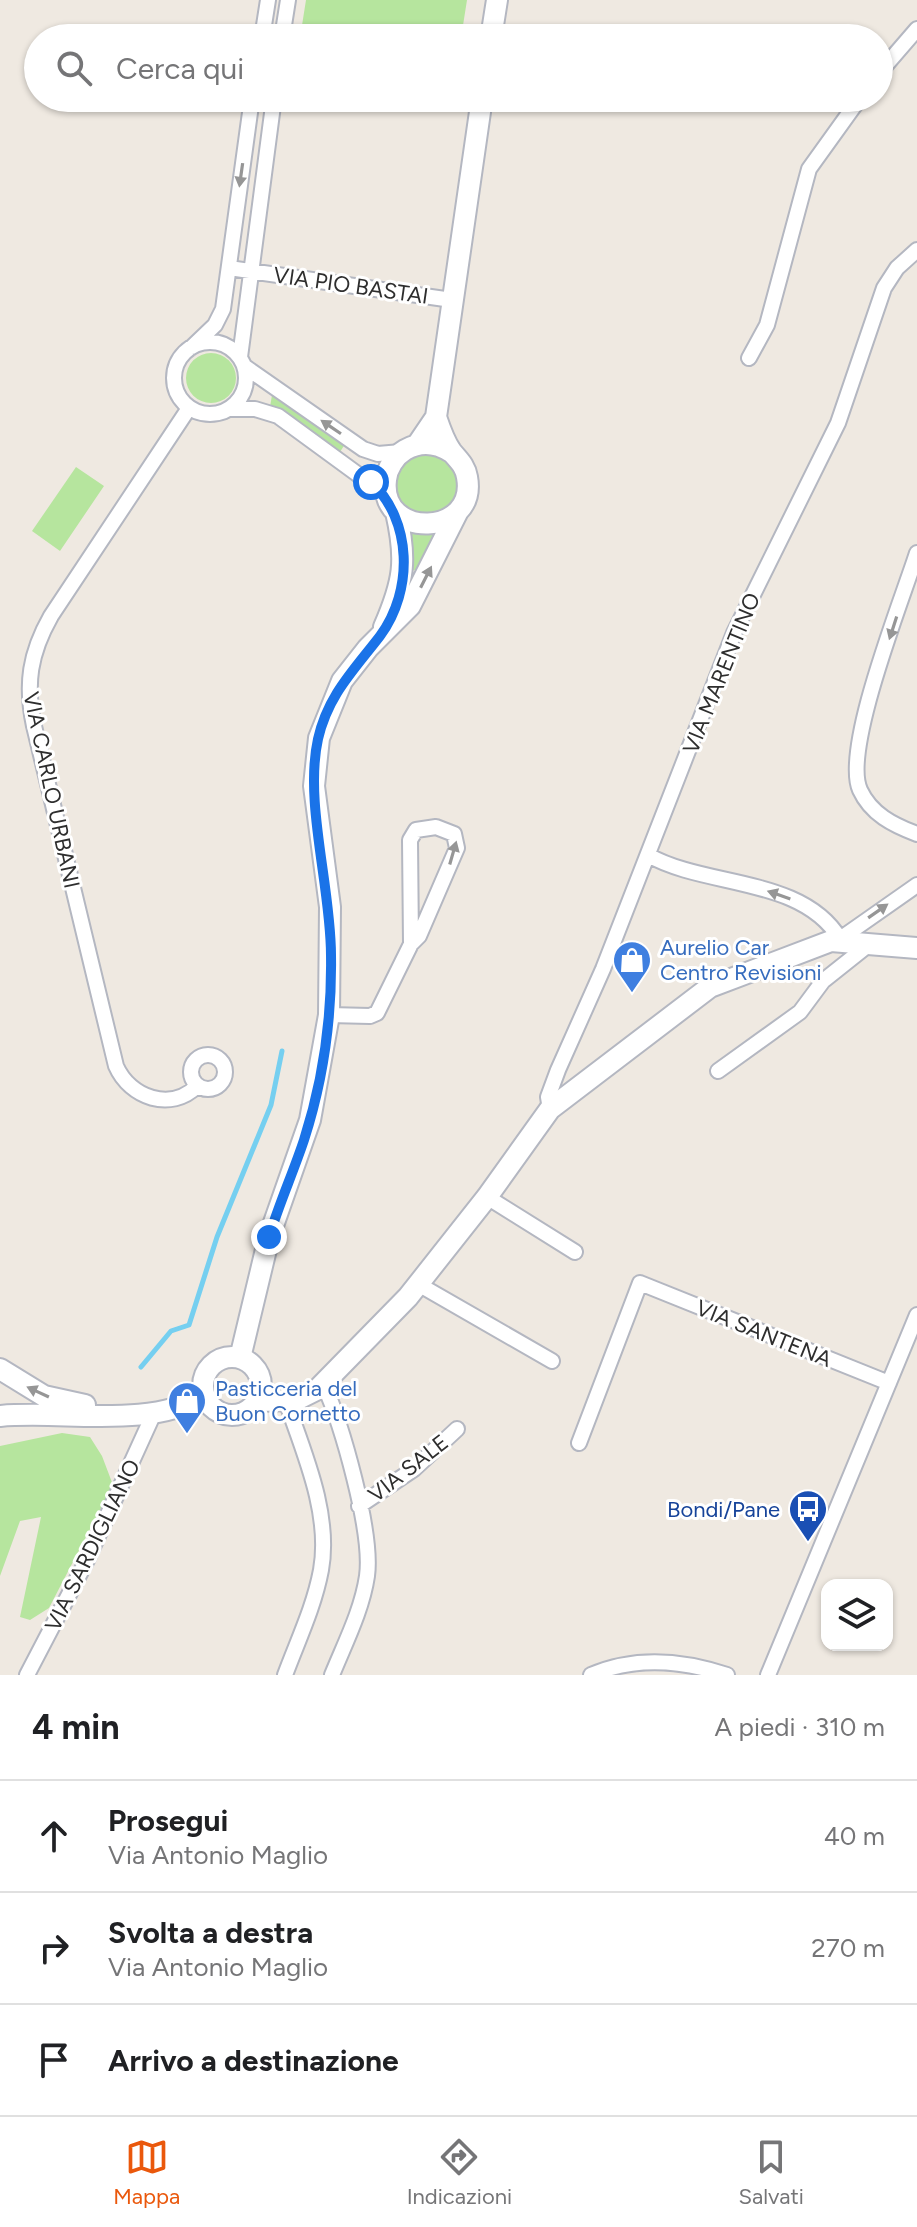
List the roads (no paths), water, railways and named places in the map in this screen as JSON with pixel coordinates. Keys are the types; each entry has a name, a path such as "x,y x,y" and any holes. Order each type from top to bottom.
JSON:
{"street":[{"path":"264,24 268,0"},
{"path":"284,24 288,0"},
{"path":"493,24 497,0"},
{"path":"893,57 917,29"},
{"path":"250,112 221,316 178,362 174,382 177,392 189,408 209,414 229,409 255,409 278,416 391,503 407,521 427,526 445,521 458,511"},
{"path":"229,409 245,390 242,362 249,270 272,112"},
{"path":"240,1358 269,1237 310,1120 329,1015 330,916 315,803 315,755 323,721 342,681 415,598 467,493 467,478 462,464 451,452 436,417 480,112"},
{"path":"749,358 767,325 809,169 850,112"},
{"name":"VIA MARENTINO","path":"550,1109 548,1097 558,1070 648,855 734,633 838,423 884,288 897,268 917,250"},
{"name":"VIA PIO BASTAI","path":"229,268 452,300"},
{"path":"192,347 212,342 223,344 242,362 363,449 378,454 434,444 451,452"},
{"name":"VIA CARLO URBANI","path":"189,408 51,616 34,652 28,687 34,726 119,1073 133,1090 153,1099 180,1097 197,1086"},
{"path":"381,634 403,574 403,544 386,478 436,417"},
{"path":"917,553 860,736 856,769 860,790 873,810 894,825 917,834"},
{"path":"329,1015 370,1016 377,1013 411,944 419,936 457,848 454,834 443,828 424,828 413,834 411,944"},
{"path":"648,855 670,867 790,898 828,923 840,939 917,948"},
{"path":"410,883 421,889 439,891"},
{"path":"257,1401 286,1401 308,1395 373,1336 487,1197 550,1109 710,987 840,939 917,885"},
{"path":"718,1071 800,1012 823,981 872,942"},
{"path":"487,1197 575,1252"},
{"name":"VIA SANTENA","path":"579,1443 640,1283 889,1383"},
{"path":"418,1284 552,1361"},
{"path":"768,1675 917,1315"},
{"path":"225,1357 240,1358 258,1373 261,1382 257,1401 243,1413 224,1414 209,1404 202,1386 209,1368 225,1357"},
{"path":"0,1369 44,1396 145,1413"},
{"path":"323,1383 367,1544 366,1580 332,1675"},
{"path":"0,1416 145,1413 183,1407 204,1396"},
{"path":"285,1675 317,1590 323,1549 313,1482 286,1401"},
{"name":"VIA SARDIGLIANO","path":"27,1675 88,1558 145,1413"},
{"name":"VIA SALE","path":"359,1506 414,1469 457,1429"},
{"path":"591,1675 618,1665 658,1662 684,1664 727,1675"}],"waterway":[{"path":"141,1367 171,1331 189,1325 217,1237 271,1105 282,1051"}],"place":[{"name":"Aurelio Car Centro Revisioni","path":"632,994"},
{"name":"Pasticceria del Buon Cornetto","path":"187,1435"},
{"name":"Bondi/Pane","path":"808,1543"}]}
